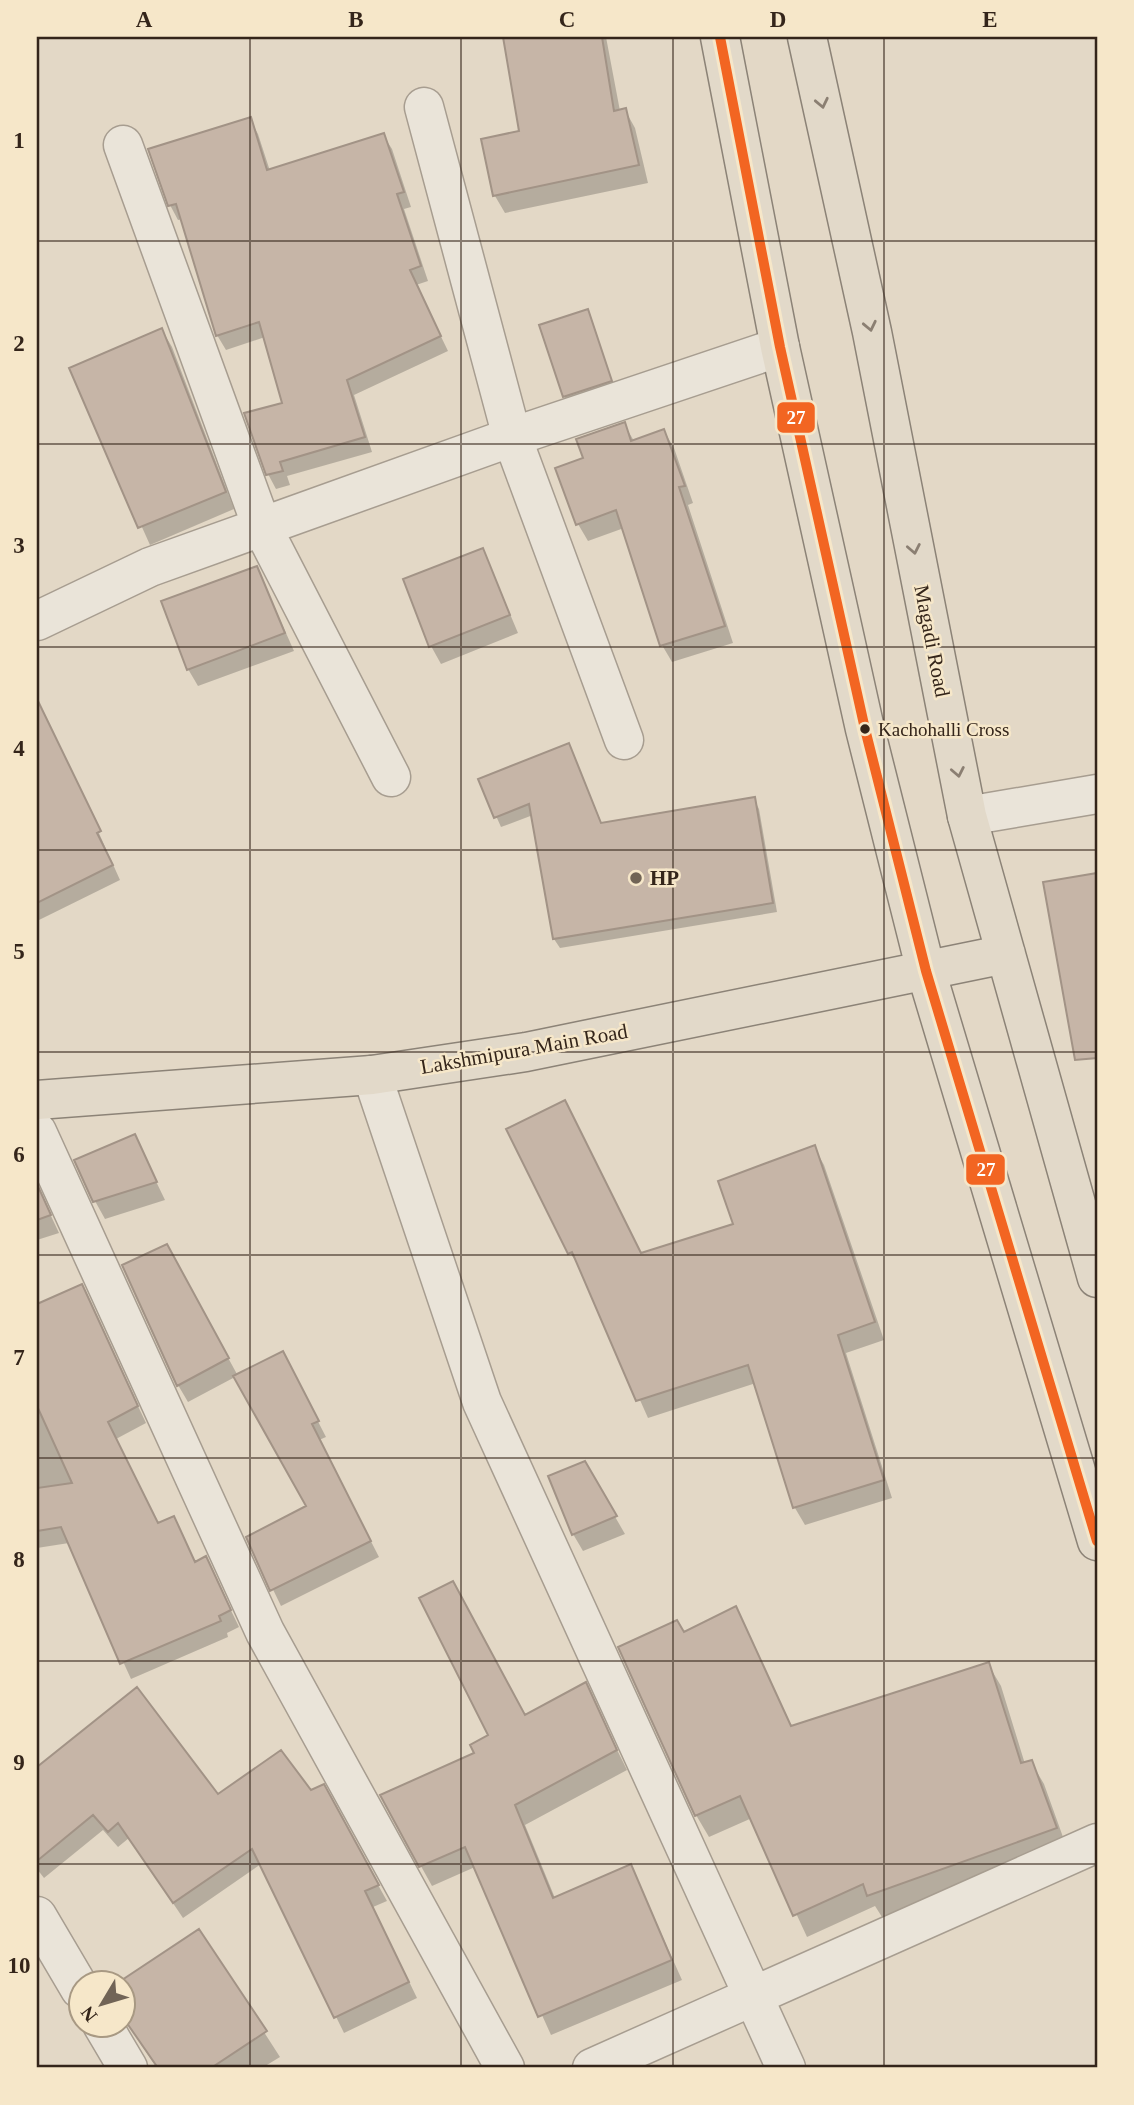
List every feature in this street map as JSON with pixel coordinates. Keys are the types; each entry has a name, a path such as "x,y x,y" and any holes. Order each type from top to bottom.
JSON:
{"main road":[{"path":"720,37 780,347 865,729 926,971 1097,1541"},
{"name":"Magadi Road","path":"807,37 872,332 967,816 1097,1278"},
{"name":"Lakshmipura Main Road","path":"37,1100 372,1075 526,1052 1006,954"}],"street":[{"path":"424,107 512,437 624,740"},
{"path":"123,145 262,527 391,777"},
{"path":"38,616 150,567 512,437 780,347"},
{"path":"967,816 1097,794"},
{"path":"372,1075 482,1402 786,2068"},
{"path":"37,1132 265,1632 505,2068"},
{"path":"592,2068 1097,1843"},
{"path":"37,1916 68,1968"},
{"path":"110,2038 128,2068"}],"building":[{"path":"503,37 602,37 614,111 626,108 639,165 493,196 481,139 519,131"},
{"path":"251,117 267,170 384,133 404,192 397,194 421,266 410,270 441,336 347,380 365,437 280,462 283,471 266,475 244,413 282,403 259,322 216,336 176,204 168,206 148,149"},
{"path":"588,309 612,381 563,397 539,325"},
{"path":"162,328 226,492 138,528 69,368"},
{"path":"625,422 631,441 664,429 685,486 679,487 725,626 660,646 616,510 576,525 555,468 583,458 576,439"},
{"path":"483,548 510,615 429,647 403,579"},
{"path":"257,566 285,633 187,670 161,601"},
{"path":"37,699 101,831 97,833 113,865 37,903"},
{"path":"569,743 601,823 755,797 773,903 553,939 529,804 494,818 478,779"},
{"path":"1097,873 1097,1058 1075,1060 1043,882"},
{"path":"565,1100 641,1253 733,1224 718,1181 815,1145 875,1322 838,1335 884,1480 793,1508 748,1365 636,1401 572,1252 568,1254 506,1129"},
{"path":"135,1134 157,1182 93,1202 74,1160"},
{"path":"37,1184 51,1215 37,1220"},
{"path":"167,1244 229,1358 177,1386 122,1265"},
{"path":"82,1284 138,1406 108,1422 158,1523 174,1516 195,1562 206,1556 231,1610 219,1616 221,1621 120,1664 61,1527 37,1531 37,1488 72,1483 37,1406 37,1304"},
{"path":"283,1351 319,1421 312,1424 371,1541 270,1591 246,1537 306,1506 233,1376"},
{"path":"585,1461 617,1516 572,1535 548,1476"},
{"path":"453,1581 525,1715 586,1682 617,1750 515,1805 553,1898 631,1864 672,1960 538,2017 465,1847 419,1867 380,1795 474,1753 470,1745 488,1735 419,1598"},
{"path":"736,1606 791,1726 989,1662 1021,1763 1032,1760 1057,1828 867,1896 863,1884 793,1916 740,1796 695,1816 618,1647 677,1620 684,1632"},
{"path":"137,1687 218,1794 281,1750 311,1790 324,1784 379,1885 365,1891 409,1982 334,2018 252,1849 173,1903 118,1823 108,1832 93,1815 37,1861 37,1767"},
{"path":"199,1929 267,2031 211,2068 158,2068 136,2036 136,1971"}],"transit line":[{"name":"27","path":"720,37 780,347 865,729 926,971 1097,1541"}],"place":[{"name":"Kachohalli Cross","path":"865,729"},
{"name":"HP","path":"636,878"}]}
